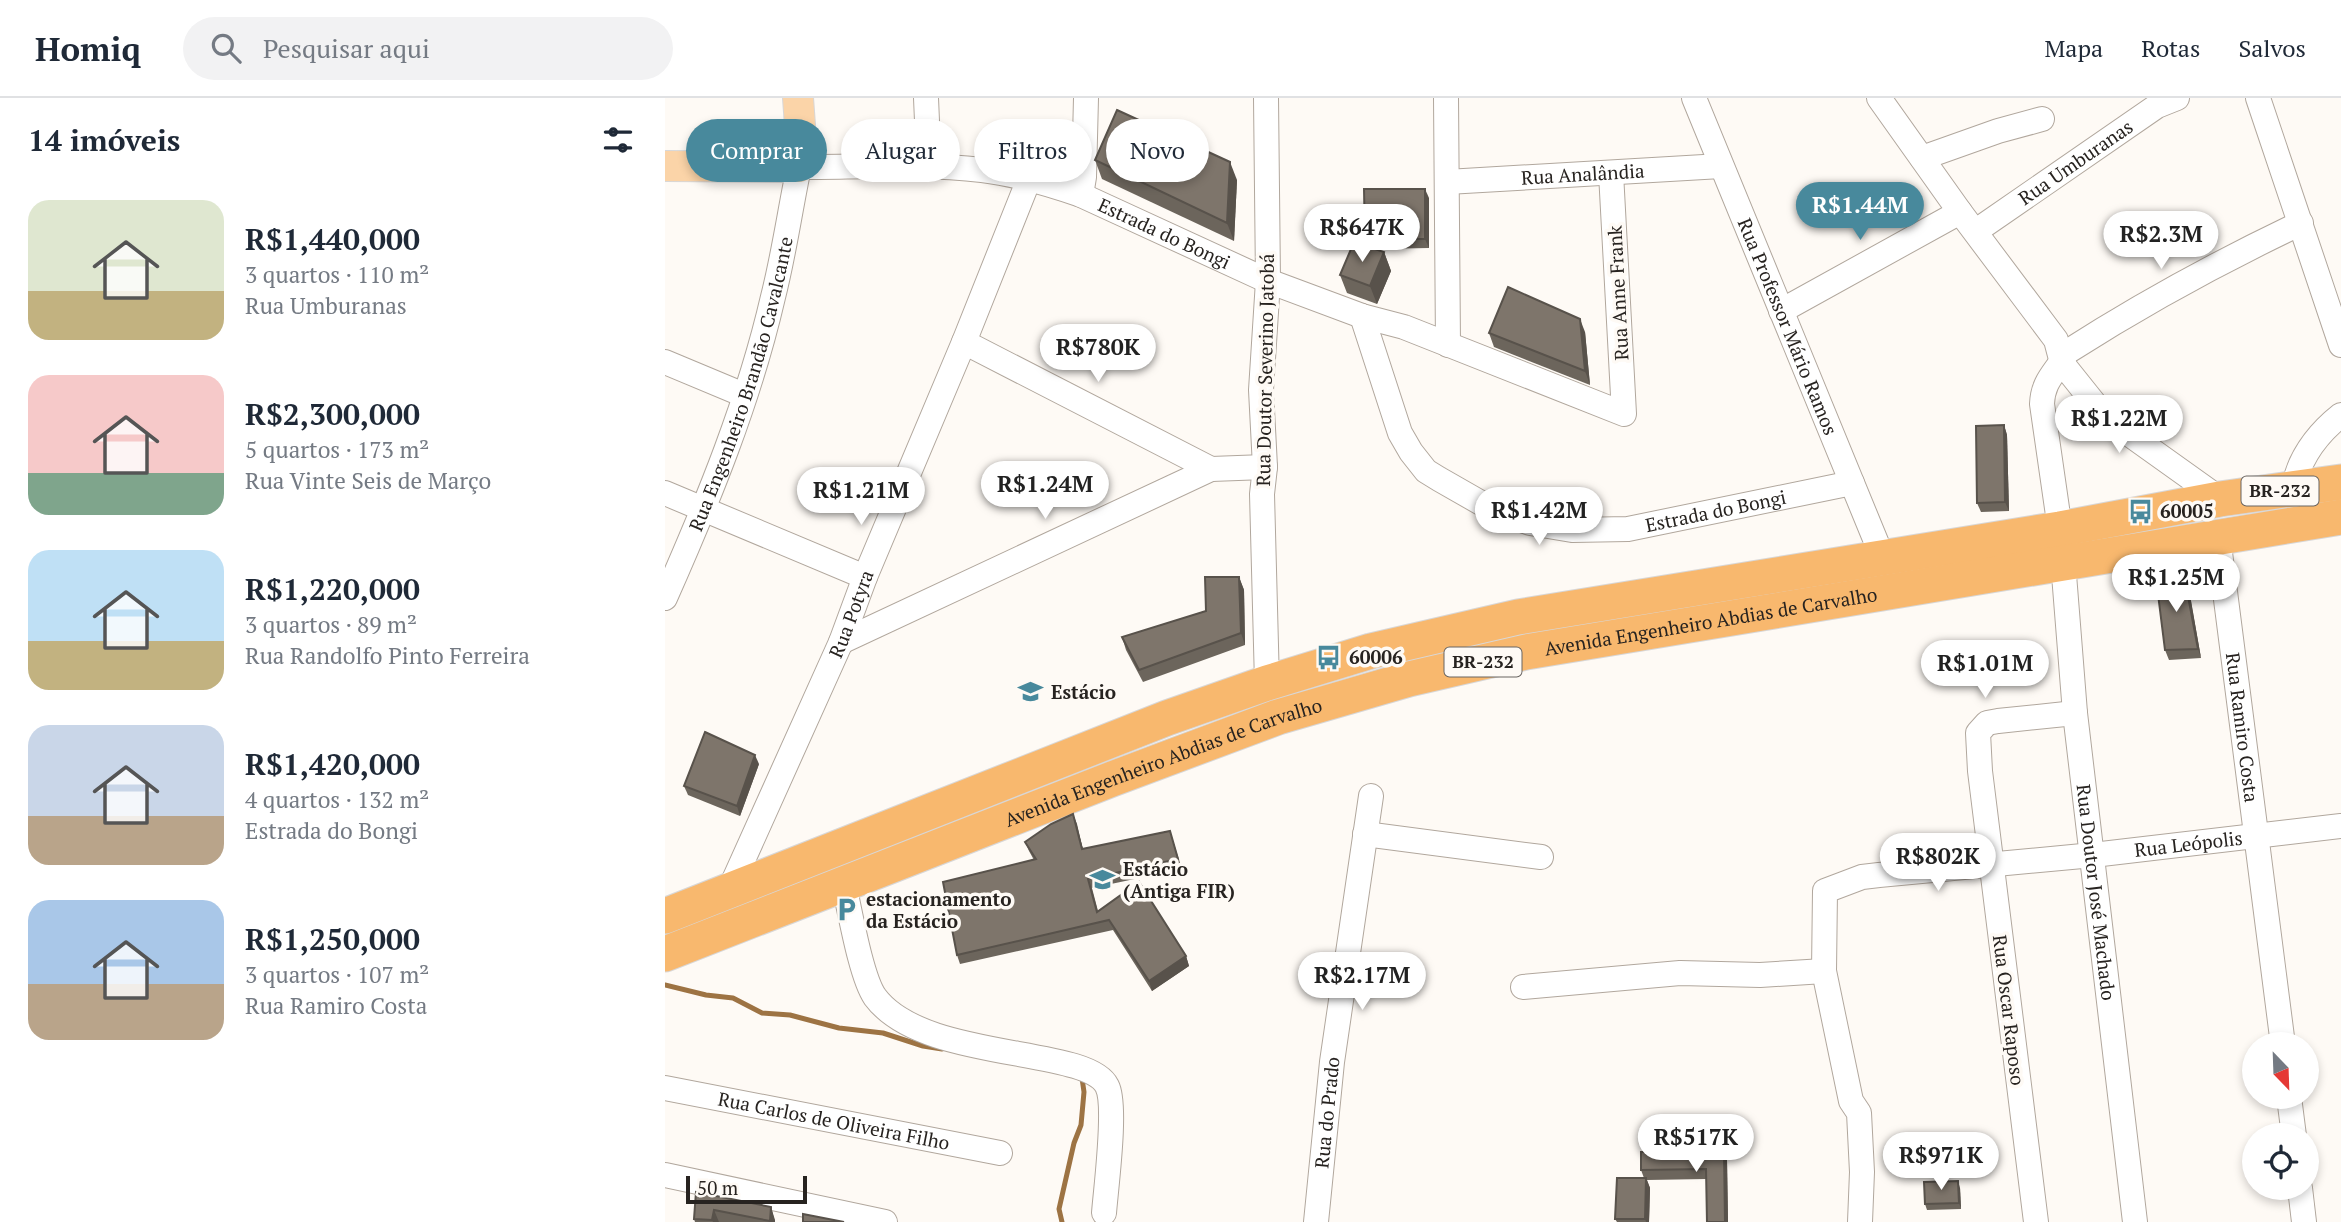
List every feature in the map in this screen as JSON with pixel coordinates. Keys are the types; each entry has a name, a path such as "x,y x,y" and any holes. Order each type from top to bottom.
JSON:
{"highway":[{"name":"Avenida Engenheiro Abdias de Carvalho","path":"665,954 1278,717 1409,679 1526,652 2061,545 2220,499 2341,482"},
{"name":"Avenida Engenheiro Abdias de Carvalho","path":"665,916 1167,718 1371,651 1518,617 1882,556 2218,537 2341,517"}],"main road":[{"path":"798,98 800,119"},
{"name":"Estrada do Bongi","path":"665,166 686,166"}],"street":[{"path":"926,98 927,119"},
{"path":"1081,194 1084,177 1086,98"},
{"name":"Rua Doutor Severino Jatobá","path":"1266,98 1268,281 1261,390 1265,467 1262,494 1267,683"},
{"path":"1446,98 1448,345"},
{"name":"Rua Professor Mário Ramos","path":"1693,98 1882,556"},
{"path":"1879,98 2056,340 2062,363 2098,408 2122,429 2220,499"},
{"name":"Rua Umburanas","path":"1781,311 1968,222 2157,106 2177,98"},
{"path":"2258,98 2341,345"},
{"path":"1921,158 2042,119"},
{"name":"Rua Analândia","path":"1447,182 1721,166"},
{"name":"Rua Anne Frank","path":"1611,173 1624,414"},
{"name":"Rua Engenheiro Brandão Cavalcante","path":"665,598 704,508 744,395 773,297 796,182"},
{"name":"Rua Potyra","path":"729,891 841,642 865,577 964,342 1027,182"},
{"name":"Estrada do Bongi","path":"1042,182 1081,194 1268,281 1363,316 1404,327 1624,414"},
{"name":"Rua Doutor José Machado","path":"2135,1222 2075,713 2061,545 2042,404 2043,390 2067,352 2131,312 2256,244 2301,223"},
{"name":"Estrada do Bongi","path":"1363,316 1400,433 1411,452 1426,471 1495,511 1518,519 1572,530 1628,528 1852,482"},
{"path":"964,342 1211,469"},
{"path":"665,362 744,395"},
{"path":"2293,489 2303,455 2341,415"},
{"path":"841,642 1211,469 1265,467"},
{"path":"665,493 865,577"},
{"name":"Rua Ramiro Costa","path":"2218,537 2281,1032"},
{"name":"Rua Oscar Raposo","path":"2036,1222 1980,771 1978,730 1987,723 1998,721 2075,713"},
{"name":"Rua do Prado","path":"1316,1222 1332,1062 1371,796"},
{"name":"Rua Leópolis","path":"1824,971 1825,891 1862,877 2092,855 2341,826"},
{"path":"1365,834 1541,857"},
{"path":"844,885 867,978 874,995 898,1019 928,1034 950,1041 1051,1060 1090,1071 1106,1084 1112,1105 1104,1213"},
{"path":"1523,987 1679,973 1760,975 1824,971 1851,1101 1859,1113 1862,1172 1860,1222"},
{"name":"Rua Carlos de Oliveira Filho","path":"665,1088 1000,1153"},
{"path":"665,1175 885,1222"},
{"path":"2301,1200 2304,1222"}],"building":[{"path":"1117,110 1137,119 1113,119"},
{"path":"1106,135 1106,165 1095,160"},
{"path":"1209,152 1230,162 1227,223 1141,182 1209,182"},
{"path":"1364,189 1425,189 1425,239 1365,239"},
{"path":"1354,242 1384,252 1370,286 1340,275"},
{"path":"1508,287 1580,319 1585,371 1489,333"},
{"path":"2004,425 2005,502 1977,503 1976,426"},
{"path":"2184,575 2198,649 2165,650 2156,578"},
{"path":"1205,577 1239,577 1241,633 1139,670 1122,637 1206,611"},
{"path":"705,732 755,755 737,806 684,786"},
{"path":"1073,814 1082,849 1170,831 1178,859 1088,879 1097,912 1139,882 1186,956 1149,981 1109,920 957,955 943,882 1036,859 1025,842 1051,824"},
{"path":"1724,1150 1725,1222 1707,1222 1706,1169 1641,1170 1641,1152"},
{"path":"1617,1178 1646,1178 1645,1219 1615,1219"},
{"path":"1958,1181 1959,1203 1925,1204 1924,1182"},
{"path":"696,1192 771,1207 770,1221 714,1210 712,1220 694,1219"},
{"path":"803,1214 844,1222 803,1222"}],"waterway":[{"path":"665,985 706,995 733,998 762,1013 790,1015 839,1028 883,1033 942,1049"},
{"path":"1062,1222 1059,1209 1074,1143 1081,1125 1084,1092 1082,1078"}],"place":[{"name":"60005","path":"2140,511"},
{"name":"60006","path":"1329,657"},
{"name":"Estácio","path":"1031,692"},
{"name":"Estácio (Antiga FIR)","path":"1103,880"},
{"name":"estacionamento da Estácio","path":"846,910"}]}
